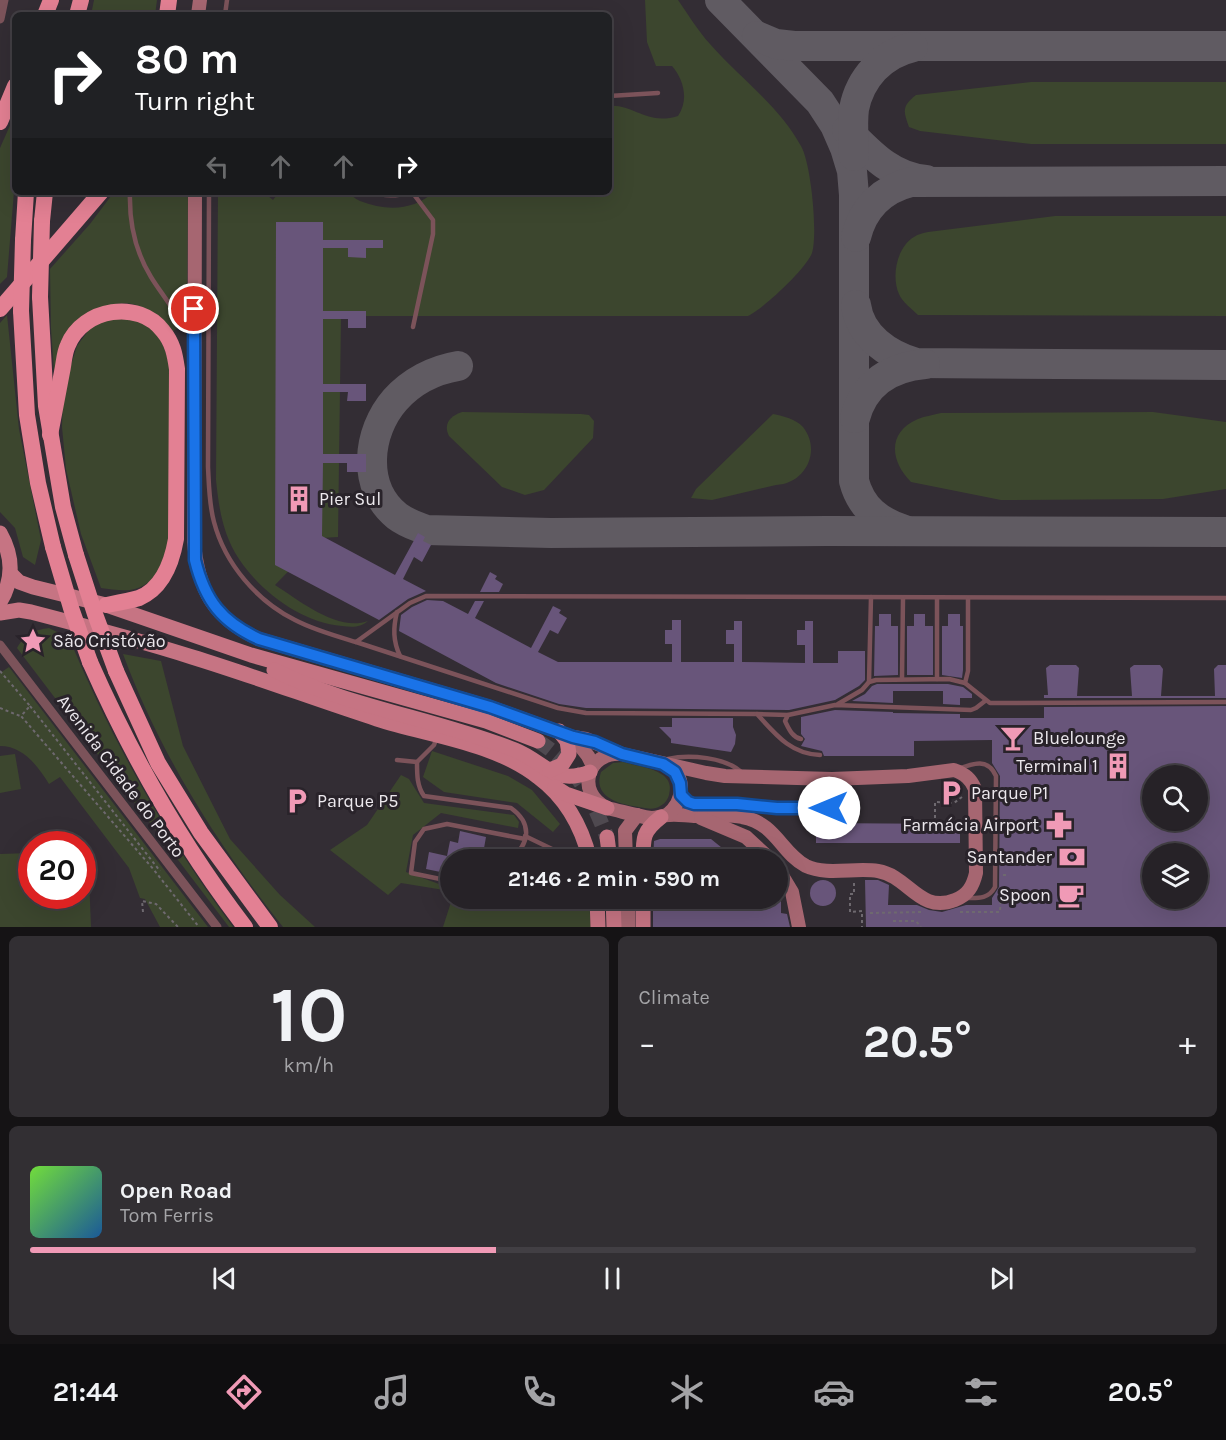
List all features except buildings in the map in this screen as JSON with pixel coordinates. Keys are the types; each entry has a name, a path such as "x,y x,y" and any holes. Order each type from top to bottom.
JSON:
{"highway":[{"path":"0,122 12,93"},
{"path":"26,195 21,311 27,415 38,483 53,547 71,608 90,662 116,721 148,781 185,844 245,927"},
{"path":"45,195 40,297 46,406 63,507 76,555 116,671 158,763 201,833 270,927"},
{"path":"0,309 98,195"},
{"path":"0,292 62,237"},
{"path":"50,435 68,345 78,329 92,318 111,311 130,311 148,318 162,329 173,345 177,369 176,539 173,557 164,575 153,589 140,597 106,605"}],"main road":[{"path":"195,195 194,542 199,577 212,604 234,625 259,639 490,707 595,742 622,754 706,773 746,777 832,779 908,776 954,770 961,772 970,780 975,789 976,873 974,883 970,890 959,898 941,903 925,901 895,878 882,872 827,870 806,866 768,829 752,819 729,815 654,818 607,808 566,794 517,750 449,727 339,695 279,672 251,655"},
{"path":"0,533 9,556 11,574 7,590 0,602"},
{"path":"11,574 20,582 33,587 106,605 251,655 486,721 538,741"},
{"path":"0,614 19,610 31,612 190,656 341,707 438,734 544,773 571,778 591,769 604,757 622,754"},
{"path":"566,734 588,756 591,769 588,782 590,792 597,802 607,808"},
{"path":"544,773 562,765 569,754 566,734"},
{"path":"644,849 645,834 650,826 677,806 681,795 680,783 675,772 659,763"},
{"path":"544,773 569,809 586,849"},
{"path":"626,849 625,831 637,815"},
{"path":"696,816 746,837 759,849"},
{"path":"607,837 609,849"},
{"path":"788,885 792,892 800,927"},
{"path":"613,909 614,927"},
{"path":"628,909 628,927"},
{"path":"643,909 643,927"}],"street":[{"path":"0,19 4,0"},
{"name":"Avenida Cidade do Porto","path":"0,645 217,927"}],"lane":[{"path":"612,96 658,93"},
{"path":"130,195 135,244 151,277 179,321"},
{"path":"209,195 209,495 214,523 226,555 264,600 295,620 356,642 500,691 558,708 586,713 788,715 836,705 971,710 985,701"},
{"path":"380,195 402,195"},
{"path":"413,327 433,234 433,219 414,195"},
{"path":"356,642 410,603 426,596 1226,598"},
{"path":"836,705 862,690 869,682 872,597"},
{"path":"902,679 903,598"},
{"path":"937,598 937,679"},
{"path":"965,683 968,671 968,598"},
{"path":"397,612 393,627 394,645 400,656"},
{"path":"869,682 902,679 955,680 965,683 985,701 995,704 1226,702"},
{"path":"757,714 797,752 820,755"},
{"path":"788,715 785,721 788,728 793,736 801,739"},
{"path":"438,734 434,745 417,762 419,789 424,796 511,808 526,824 525,837 518,849"},
{"path":"397,760 417,762"},
{"path":"954,770 974,763 985,763 993,769 996,776 995,887 987,897 959,898"},
{"path":"681,795 694,804 829,808 847,818"},
{"path":"440,879 411,873 415,842 424,829 447,824 525,837 552,849"}],"path":[{"path":"0,671 204,927"},
{"path":"21,716 30,706"},
{"path":"0,708 21,716 154,870 199,927"},
{"path":"854,883 854,894 850,894 850,912 862,912 862,927"},
{"path":"143,912 142,901 156,904 178,927"},
{"path":"893,921 916,921 921,927"}],"green space":[{"path":"94,0 157,0 155,12 92,12"},
{"path":"645,0 678,0 706,39 782,118 801,146 808,167 814,215 814,244 808,260 783,288 748,316 341,316 338,537 321,538 275,585 332,619 356,623 368,621 353,627 327,624 284,604 259,583 239,559 225,531 220,511 216,480 218,195 267,195 273,200 277,195 349,195 370,204 389,208 408,206 430,195 612,195 612,106 626,108 649,117 667,118 678,116 683,103 684,90 680,77 672,66 656,66 647,42"},
{"path":"1031,82 1226,82 1226,144 1031,144 920,131 909,127 905,109 908,102 916,95"},
{"path":"12,121 14,195 7,277 0,284 0,148"},
{"path":"112,195 188,195 187,323 173,331 152,313 134,304 125,303 102,307 88,313 55,384 50,269 90,224"},
{"path":"1055,216 1226,216 1226,316 918,315 900,297 896,279 897,262 903,248 916,236 928,232"},
{"path":"7,315 19,429 41,540 35,565 23,557 15,528 0,512 0,323"},
{"path":"116,315 138,320 156,333 163,346 172,376 170,535 156,575 143,586 127,590 101,588 81,534 66,469 62,427 63,390 77,346 94,323"},
{"path":"462,412 589,415 594,421 593,438 544,490 525,495 502,487 449,436 447,424 454,416"},
{"path":"1153,412 1226,422 1226,489 1163,499 1001,500 911,482 904,474 896,456 895,448 901,431 921,418 941,413"},
{"path":"773,414 797,422 808,436 811,446 810,456 808,465 802,473 786,483 712,500 691,498 696,489"},
{"path":"49,628 69,638 103,714 142,787 185,858 233,927 229,927 17,648 30,634"},
{"path":"123,654 161,661 183,746 230,839 280,895 315,927 283,927 235,863 172,762 154,727"},
{"path":"9,667 208,927 160,927 145,899 140,898 129,868 60,777 49,784 35,764 23,753 0,746 0,673"},
{"path":"432,751 508,776 532,790 560,824 553,832 517,803 444,792 423,777"},
{"path":"15,754 21,789 0,793 0,756"},
{"path":"623,762 662,774 670,786 667,800 653,809 619,803 607,796 600,787 601,772 613,763"},
{"path":"401,775 409,779 424,803 514,815 519,822 518,828 441,813 413,835 406,872 440,884 440,889 401,883 388,895 330,850 367,825"},
{"path":"18,853 18,909 90,909 91,927 0,927 0,854"},
{"path":"449,909 590,909 591,927 443,927"}],"taxiway":[{"path":"720,0 820,102 835,125 845,148 852,171 854,195 854,481 861,499 872,513 887,523 905,530"},
{"path":"757,36 776,44 794,46 1226,46"},
{"path":"854,156 854,109 861,87 882,62 902,50 913,47"},
{"path":"847,130 873,155 892,169 926,180"},
{"path":"856,237 864,217 876,201 892,189 911,182 1226,181"},
{"path":"856,305 863,326 877,343 895,355 916,363 1226,365"},
{"path":"855,418 865,395 881,379 901,369 925,364"},
{"path":"458,366 440,370 401,394 386,413 378,428 374,443 373,475 385,504 400,518 426,530 551,533 1226,532"}],"tunnel":[{"path":"538,741 563,760 581,783 607,837"}],"place":[{"name":"Pier Sul","path":"299,499"},
{"name":"São Cristóvão","path":"33,641"},
{"name":"Bluelounge","path":"1013,738"},
{"name":"Terminal 1","path":"1118,766"},
{"name":"Parque P1","path":"951,793"},
{"name":"Parque P5","path":"297,801"},
{"name":"Farmácia Airport","path":"1059,825"},
{"name":"Santander","path":"1072,857"},
{"name":"Spoon","path":"1071,895"}],"route":[{"path":"194,309 195,560 206,593 222,616 259,639 490,707 573,737 604,745 622,754 663,764 670,767 679,778 681,795 684,799 694,804 829,808"}]}
